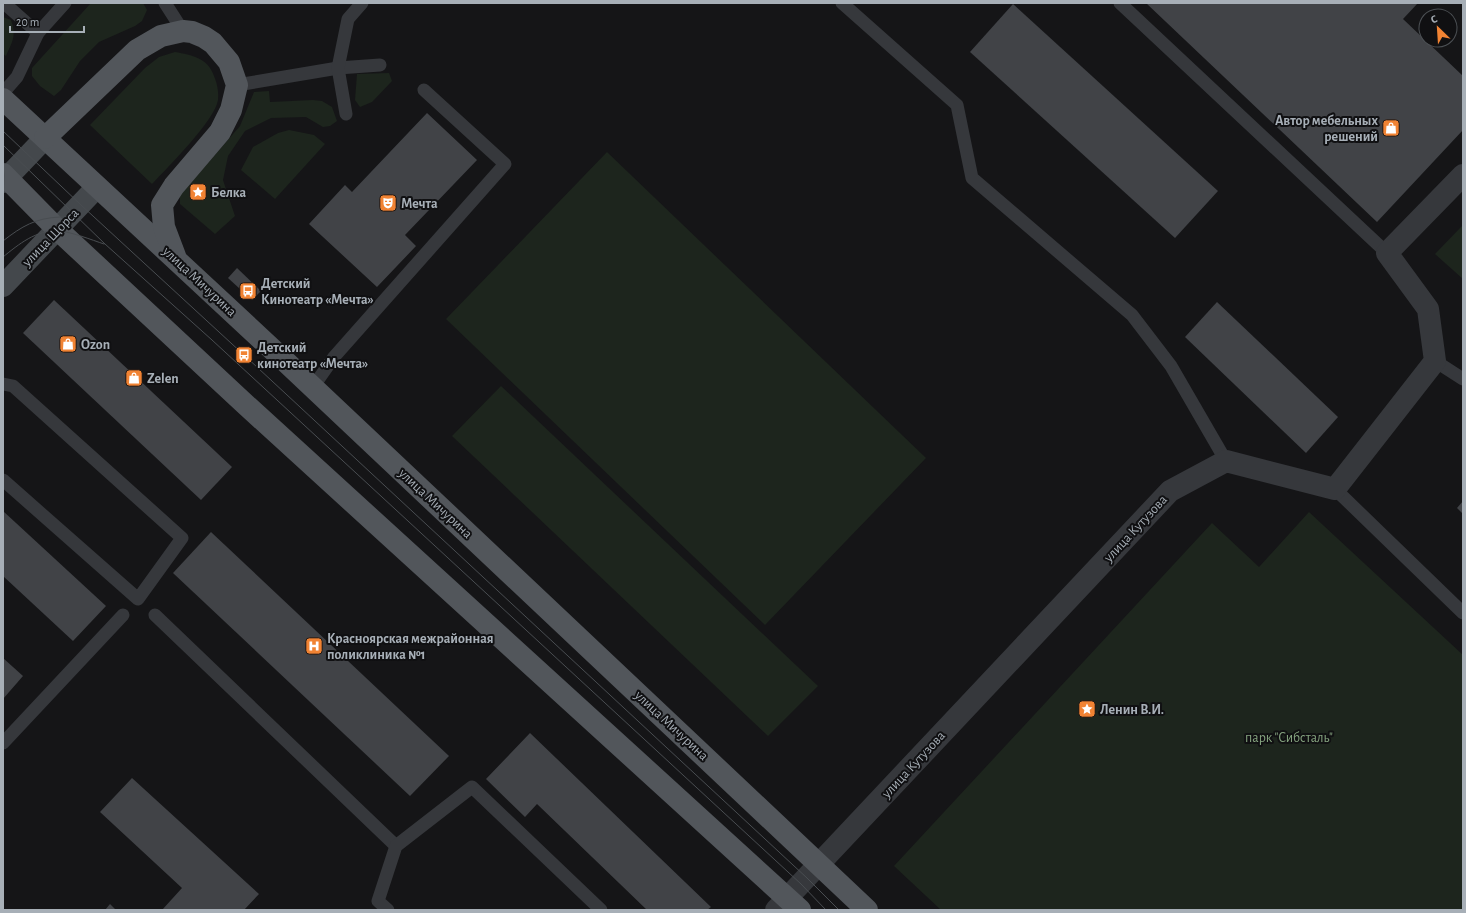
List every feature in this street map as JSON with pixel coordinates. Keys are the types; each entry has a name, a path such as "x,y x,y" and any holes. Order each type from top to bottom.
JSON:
{"main road":[{"path":"176,258 164,227 162,205 174,186 220,132 231,110 237,85 229,62 213,44 204,37 192,32 183,31 161,36 137,50 4,178 245,404 788,906"},
{"name":"улица Мичурина","path":"3,99 176,258 867,910"},
{"name":"улица Щорса","path":"3,286 97,187"}],"street":[{"path":"1226,461 1335,489 1435,361 1428,309 1387,253 1463,175"},
{"name":"улица Кутузова","path":"788,906 819,864 1170,491 1226,461"}],"lane":[{"path":"4,3 38,33"},
{"path":"3,93 17,77 38,33 65,3"},
{"path":"166,3 183,31"},
{"path":"346,114 338,68 348,20 362,3"},
{"path":"842,3 957,105 972,178 1132,315 1171,366 1226,461"},
{"path":"1120,3 1387,253"},
{"path":"237,85 338,68 380,64"},
{"path":"313,387 334,356 505,164 424,90"},
{"path":"1435,361 1463,379"},
{"path":"3,384 13,386 182,538 138,599 3,480"},
{"path":"1335,489 1463,613"},
{"path":"3,742 123,615"},
{"path":"155,615 396,846"},
{"path":"388,910 378,901 396,846 472,787 601,910"}],"green space":[{"path":"91,3 143,3 147,10 142,21 135,26 99,42 80,61 61,90 54,96 40,86 32,76 32,68"},
{"path":"3,17 11,20 14,30 12,43 6,56 3,54"},
{"path":"175,52 199,58 208,65 216,82 218,100 215,109 200,131 152,184 90,125 145,68 159,57"},
{"path":"389,73 392,81 372,102 360,107 355,100 357,74"},
{"path":"269,91 270,102 322,101 332,107 337,121 330,126 323,127 306,117 271,118 245,131 228,156 223,180 235,216 215,234 180,204 180,195 240,126 254,92"},
{"path":"289,130 314,135 325,144 275,199 241,170 253,147 278,133"},
{"path":"607,152 926,458 765,625 446,319"},
{"path":"1463,225 1463,279 1435,254"},
{"path":"501,386 818,686 768,736 452,436"},
{"name":"парк \"Сибсталь\"","path":"1309,512 1463,655 1463,910 941,910 894,866 1212,523 1259,567"}],"building":[{"path":"1146,3 1418,3 1403,19 1418,33 1418,48 1434,48 1463,76 1463,130 1377,222"},
{"path":"1013,4 1218,191 1175,238 970,52"},
{"path":"427,113 477,160 405,235 416,246 377,287 309,224 345,185 352,192"},
{"path":"237,268 261,291 252,300 228,278"},
{"path":"54,300 232,467 201,500 23,333"},
{"path":"1217,302 1338,417 1306,453 1185,337"},
{"path":"1463,501 1463,514 1457,508"},
{"path":"3,511 106,606 73,641 3,576"},
{"path":"211,532 449,756 410,796 173,573"},
{"path":"3,658 23,676 3,699"},
{"path":"530,733 711,907 707,910 647,910 537,804 525,817 486,779"},
{"path":"132,778 259,894 244,910 162,910 182,888 100,812"},
{"path":"110,904 116,910 105,910"}],"tram line":[{"path":"3,131 807,878 839,910"},
{"path":"3,145 105,244 212,340 801,884 826,910"},
{"path":"3,166 3,210"},
{"path":"3,241 23,227 36,221 51,218 79,217"},
{"path":"3,257 15,247 35,235 50,231 68,232 104,244"}],"place":[{"name":"Автор мебельных решений","path":"1391,128"},
{"name":"Белка","path":"198,192"},
{"name":"Мечта","path":"388,203"},
{"name":"Детский Кинотеатр «Мечта»","path":"248,291"},
{"name":"Ozon","path":"68,344"},
{"name":"Детский кинотеатр «Мечта»","path":"244,355"},
{"name":"Zelen","path":"134,378"},
{"name":"Красноярская межрайонная поликлиника №1","path":"314,646"},
{"name":"Ленин В.И.","path":"1087,709"}]}
